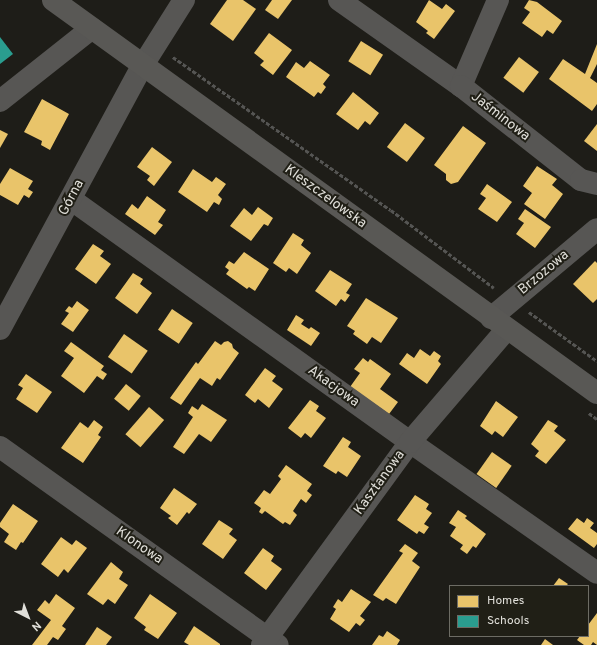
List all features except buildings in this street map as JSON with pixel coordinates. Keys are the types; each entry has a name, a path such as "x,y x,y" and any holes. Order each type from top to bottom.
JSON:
{"main road":[{"name":"Kleszczelowska","path":"53,0 597,393"}],"street":[{"name":"Górna","path":"0,329 72,200 143,65 184,0"},
{"path":"338,0 461,86"},
{"name":"Jaśminowa","path":"498,0 461,86 581,180 597,184"},
{"path":"0,102 92,28"},
{"name":"Akacjowa","path":"72,200 410,442 597,573"},
{"name":"Brzozowa","path":"499,323 512,300 597,228"},
{"name":"Kasztanowa","path":"269,642 410,442 499,323"},
{"name":"Klonowa","path":"0,447 269,642"}],"path":[{"path":"156,44 391,210 597,361"}]}
